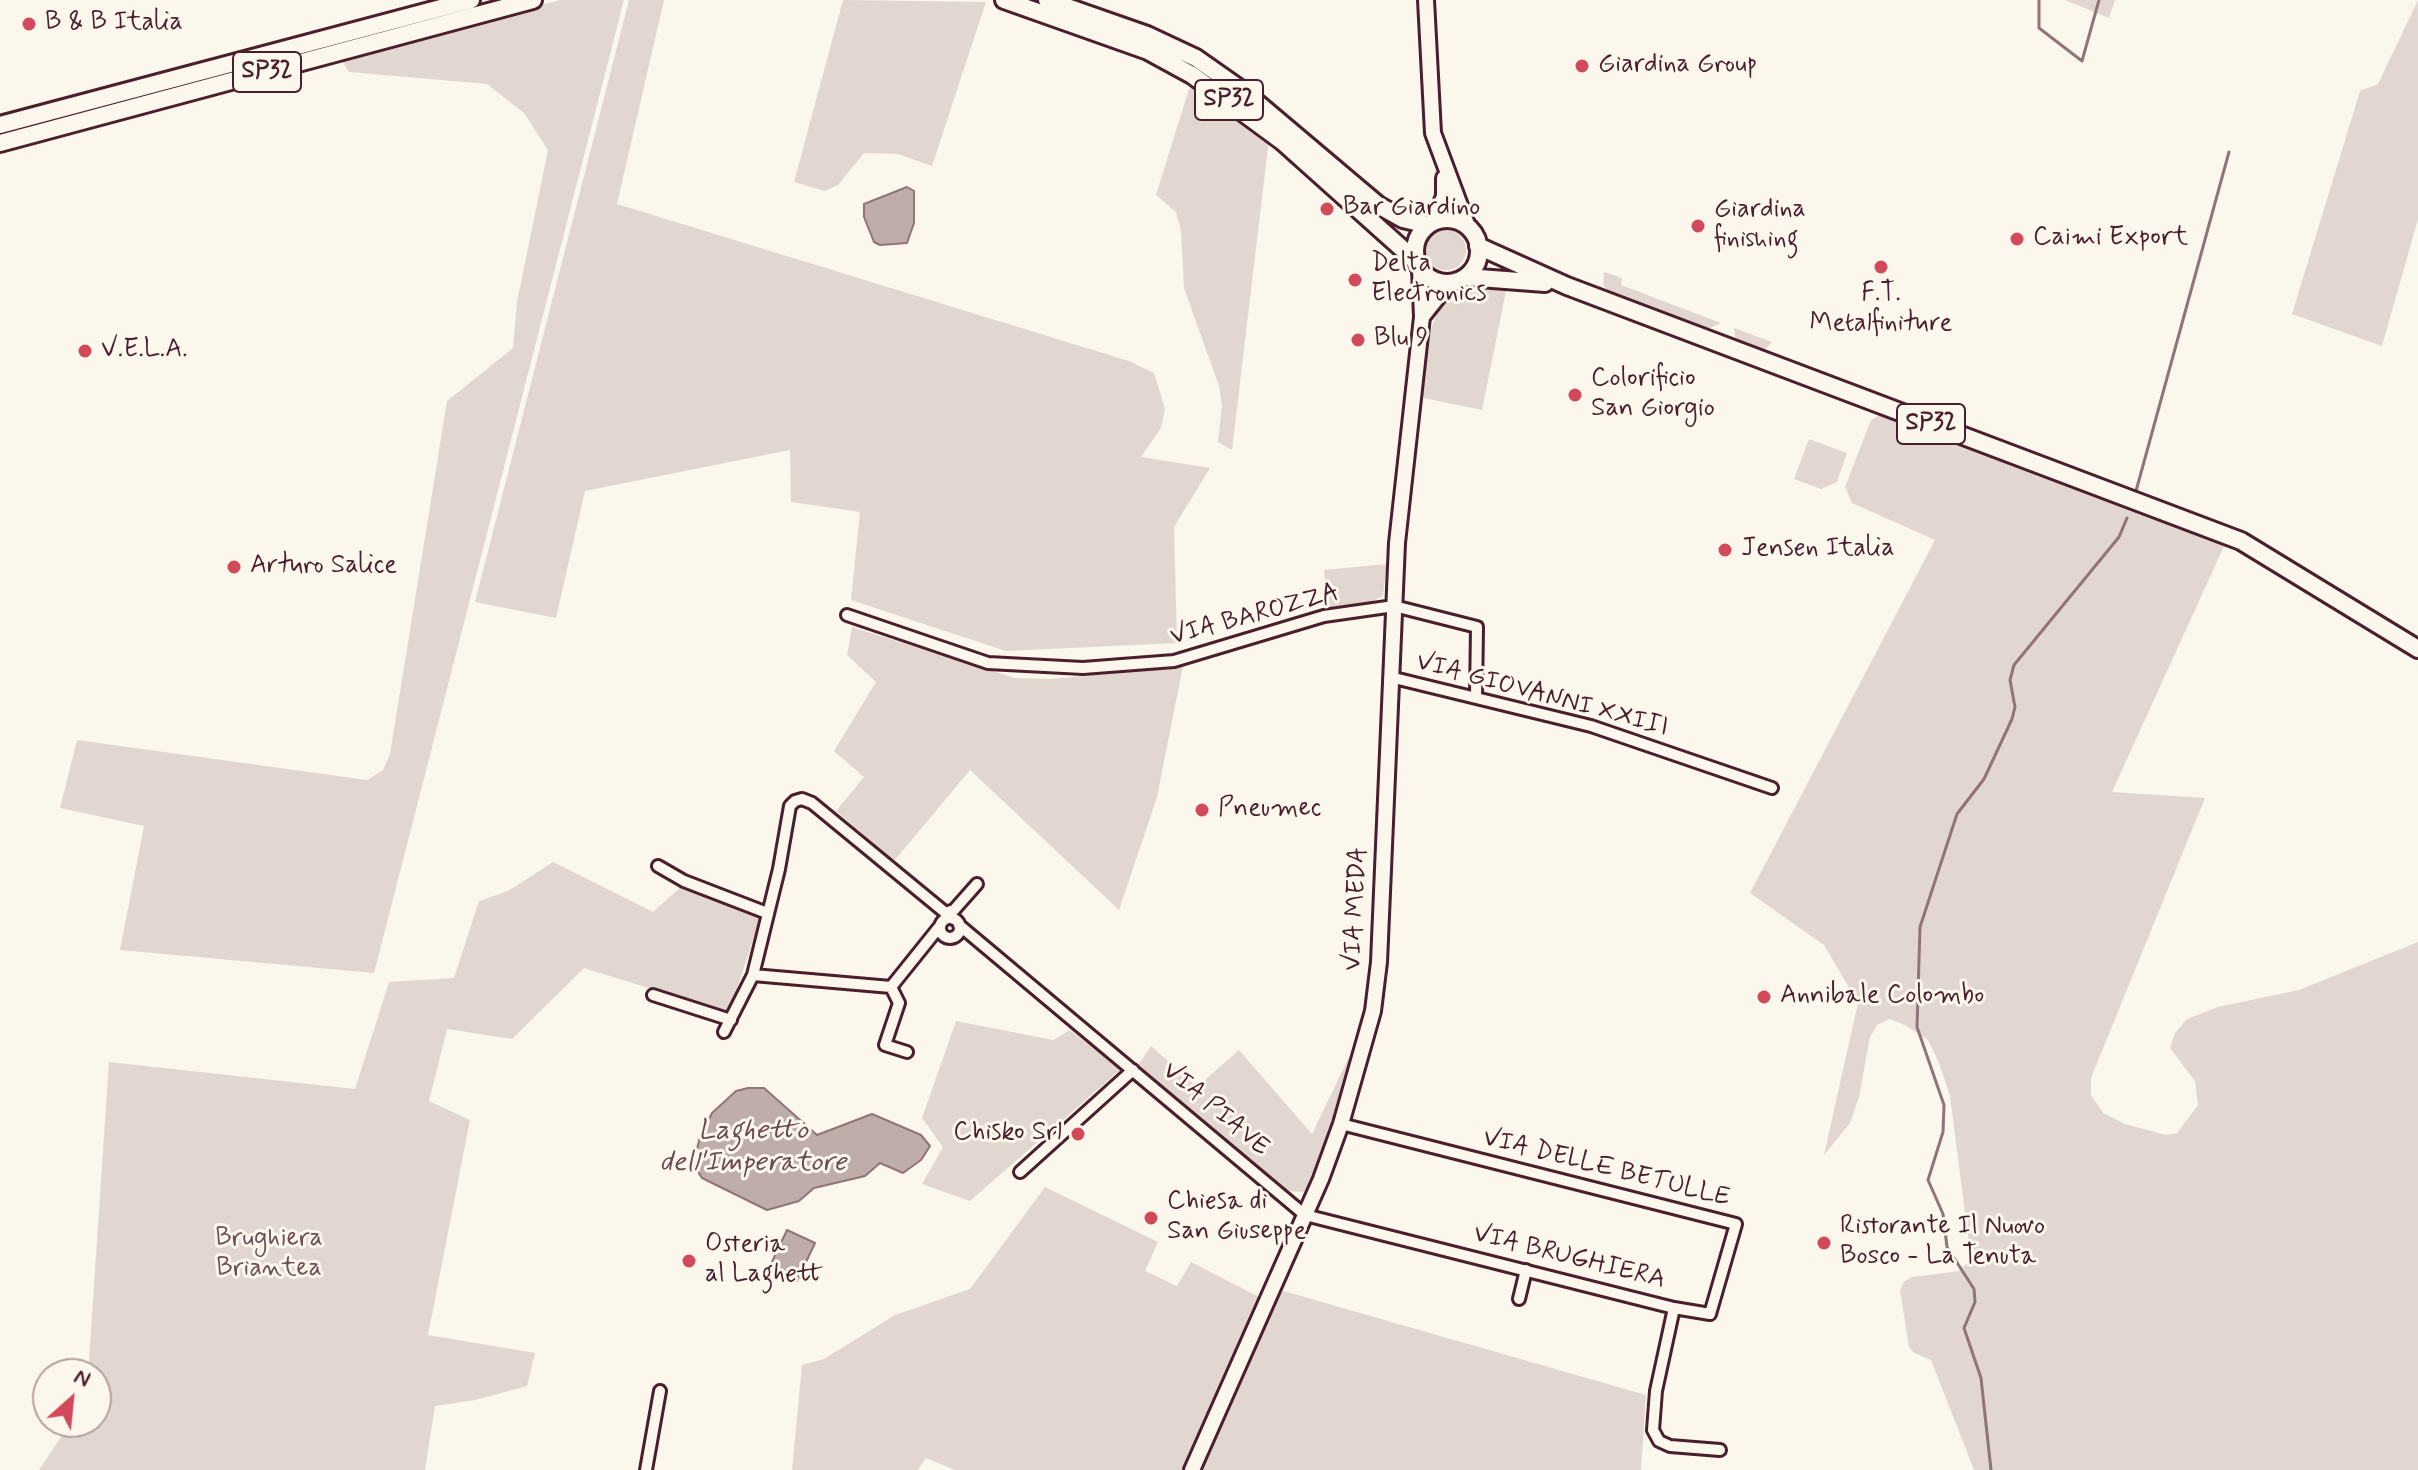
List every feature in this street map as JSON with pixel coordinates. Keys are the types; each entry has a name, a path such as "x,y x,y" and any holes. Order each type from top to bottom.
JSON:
{"main road":[{"name":"SP32","path":"0,125 471,0"},
{"name":"SP32","path":"0,143 533,0"},
{"name":"SP32","path":"1004,0 1148,51 1192,75 1283,142 1346,194 1418,265"},
{"name":"SP32","path":"1047,0 1147,35 1196,58 1243,91 1378,205 1403,219 1431,223"},
{"path":"1453,220 1468,227 1478,246 1478,260 1466,277 1449,283 1433,280 1418,265 1416,241 1431,223 1453,220"},
{"name":"SP32","path":"1478,246 1567,286 2205,526 2291,569 2418,649"},
{"name":"SP32","path":"1466,277 1513,278 1567,286"}],"street":[{"path":"1424,1 1433,133 1444,170 1468,227"},
{"path":"1431,223 1444,196 1444,170"},
{"name":"VIA MEDA","path":"1192,1470 1305,1215 1341,1124 1373,1011 1379,962 1394,606 1422,317 1418,265"},
{"path":"1422,317 1449,283"},
{"path":"1394,606 1480,628 1476,698"},
{"name":"VIA BAROZZA","path":"847,615 988,663 1083,668 1174,661 1324,616 1394,606"},
{"name":"VIA GIOVANNI XXIII","path":"1390,677 1591,726 1772,788"},
{"path":"724,1032 753,975 790,806 802,799 812,803 946,927"},
{"path":"658,866 684,881 767,913"},
{"path":"891,987 946,927 954,910 977,884"},
{"name":"VIA PIAVE","path":"946,927 969,935 1305,1215"},
{"path":"753,975 891,987"},
{"path":"891,987 899,1003 885,1045 907,1052"},
{"path":"653,995 731,1020"},
{"name":"VIA PIAVE","path":"1020,1172 1133,1070"},
{"name":"VIA DELLE BETULLE","path":"1341,1124 1736,1224 1710,1314 1674,1308"},
{"name":"VIA BRUGHIERA","path":"1305,1215 1674,1308 1656,1391 1653,1430 1659,1441 1670,1446 1720,1450"},
{"path":"1519,1299 1526,1270"},
{"path":"646,1470 660,1391"}],"green space":[{"path":"560,0 624,0 374,973 120,950 144,826 60,808 77,740 367,780 383,770 390,754 447,401 513,348 517,302 548,150 524,113 487,84 349,72 340,58"},
{"path":"629,0 664,0 617,204 1129,361 1154,373 1165,409 1161,428 1141,457 1210,468 1174,527 1177,643 1006,651 851,600 860,512 791,502 790,450 585,491 556,618 475,602"},
{"path":"843,0 986,2 932,166 898,154 864,153 838,185 825,191 794,182"},
{"path":"2065,0 2115,0 2109,18"},
{"path":"2418,0 2418,219 2382,346 2292,314 2360,91 2378,84"},
{"path":"1190,86 1269,139 1232,450 1218,442 1222,405 1219,386 1184,288 1181,230 1176,212 1156,195"},
{"path":"1446,230 1460,236 1466,250 1460,264 1446,270 1432,264 1426,250 1432,236"},
{"path":"1604,272 1622,278 1621,285 1721,323 1706,330 1610,295 1603,284"},
{"path":"1480,286 1507,286 1482,410 1419,397 1428,337 1436,315 1448,300"},
{"path":"1734,328 1772,342 1763,352 1736,342"},
{"path":"1882,414 2225,544 2112,792 2205,798 2091,1078 2091,1095 2103,1113 2125,1124 2166,1135 2177,1133 2198,1105 2195,1081 2170,1048 2175,1033 2187,1019 2218,1007 2299,990 2418,942 2418,1470 1974,1470 1931,1360 1914,1353 1909,1347 1900,1290 1904,1282 1912,1277 1959,1271 1971,1259 1950,1096 1939,1063 1928,1040 1905,1025 1889,1019 1877,1025 1870,1037 1859,1097 1850,1123 1824,1155 1858,1003 1824,945 1750,893 1935,540 1852,503 1845,487 1871,420"},
{"path":"1809,439 1847,453 1837,482 1821,489 1794,479"},
{"path":"1387,564 1383,596 1369,603 1328,611 1324,570"},
{"path":"852,627 1015,678 1051,679 1183,666 1157,797 1119,910 970,770 894,861 836,811 864,777 834,751 876,682 847,655"},
{"name":"Brughiera Briantea","path":"553,862 653,912 683,885 761,916 729,1013 584,968 512,1039 447,1029 429,1101 470,1120 428,1335 535,1353 527,1386 475,1400 435,1406 425,1470 39,1470 60,1438 112,1438 112,1358 89,1358 109,1062 355,1089 389,982 454,978 479,901 508,891"},
{"path":"956,1021 1053,1040 1070,1030 1120,1070 970,1201 922,1184 943,1147 922,1118"},
{"path":"1151,1046 1197,1087 1239,1050 1312,1134 1349,1057 1355,1060 1310,1184 1304,1192 1288,1191 1137,1067"},
{"path":"1045,1187 1158,1242 1145,1271 1177,1286 1191,1262 1259,1297 1184,1470 955,1470 926,1458 918,1470 792,1470 802,1365 824,1359 895,1315 970,1289"},
{"path":"1280,1290 1646,1395 1641,1470 1197,1470 1268,1306"}],"water":[{"path":"907,187 914,191 914,223 907,243 880,245 874,242 864,217 864,204"},
{"name":"Laghetto dell'Imperatore","path":"764,1088 817,1135 872,1114 921,1135 930,1146 921,1160 903,1173 880,1163 865,1176 814,1188 799,1201 767,1210 702,1178 693,1164 700,1137 712,1113 736,1091"},
{"path":"787,1230 815,1243 797,1281 769,1268"}],"waterway":[{"path":"2039,0 2039,28 2082,61 2099,0"},
{"path":"2136,491 2229,152"},
{"path":"1991,1470 1981,1378 1964,1328 1975,1302 1974,1289 1947,1247 1943,1214 1928,1180 1943,1132 1944,1105 1917,1027 1920,927 1957,814 1984,779 2012,719 2015,707 2010,680 2014,665 2119,537 2127,518"}],"place":[{"name":"B & B Italia","path":"29,24"},
{"name":"Giardina Group","path":"1582,66"},
{"name":"Bar Giardino","path":"1327,209"},
{"name":"Giardina finishing","path":"1698,226"},
{"name":"Caimi Export","path":"2017,239"},
{"name":"F.T. Metalfiniture","path":"1881,267"},
{"name":"Delta Electronics","path":"1355,280"},
{"name":"Blu 9","path":"1358,340"},
{"name":"V.E.L.A.","path":"85,351"},
{"name":"Colorificio San Giorgio","path":"1575,395"},
{"name":"Jensen Italia","path":"1725,550"},
{"name":"Arturo Salice","path":"234,567"},
{"name":"Pneumec","path":"1202,810"},
{"name":"Annibale Colombo","path":"1764,997"},
{"name":"Chisko Srl","path":"1078,1134"},
{"name":"Chiesa di San Giuseppe","path":"1151,1218"},
{"name":"Ristorante Il Nuovo Bosco - La Tenuta","path":"1824,1243"},
{"name":"Osteria al Laghett","path":"689,1261"}]}
